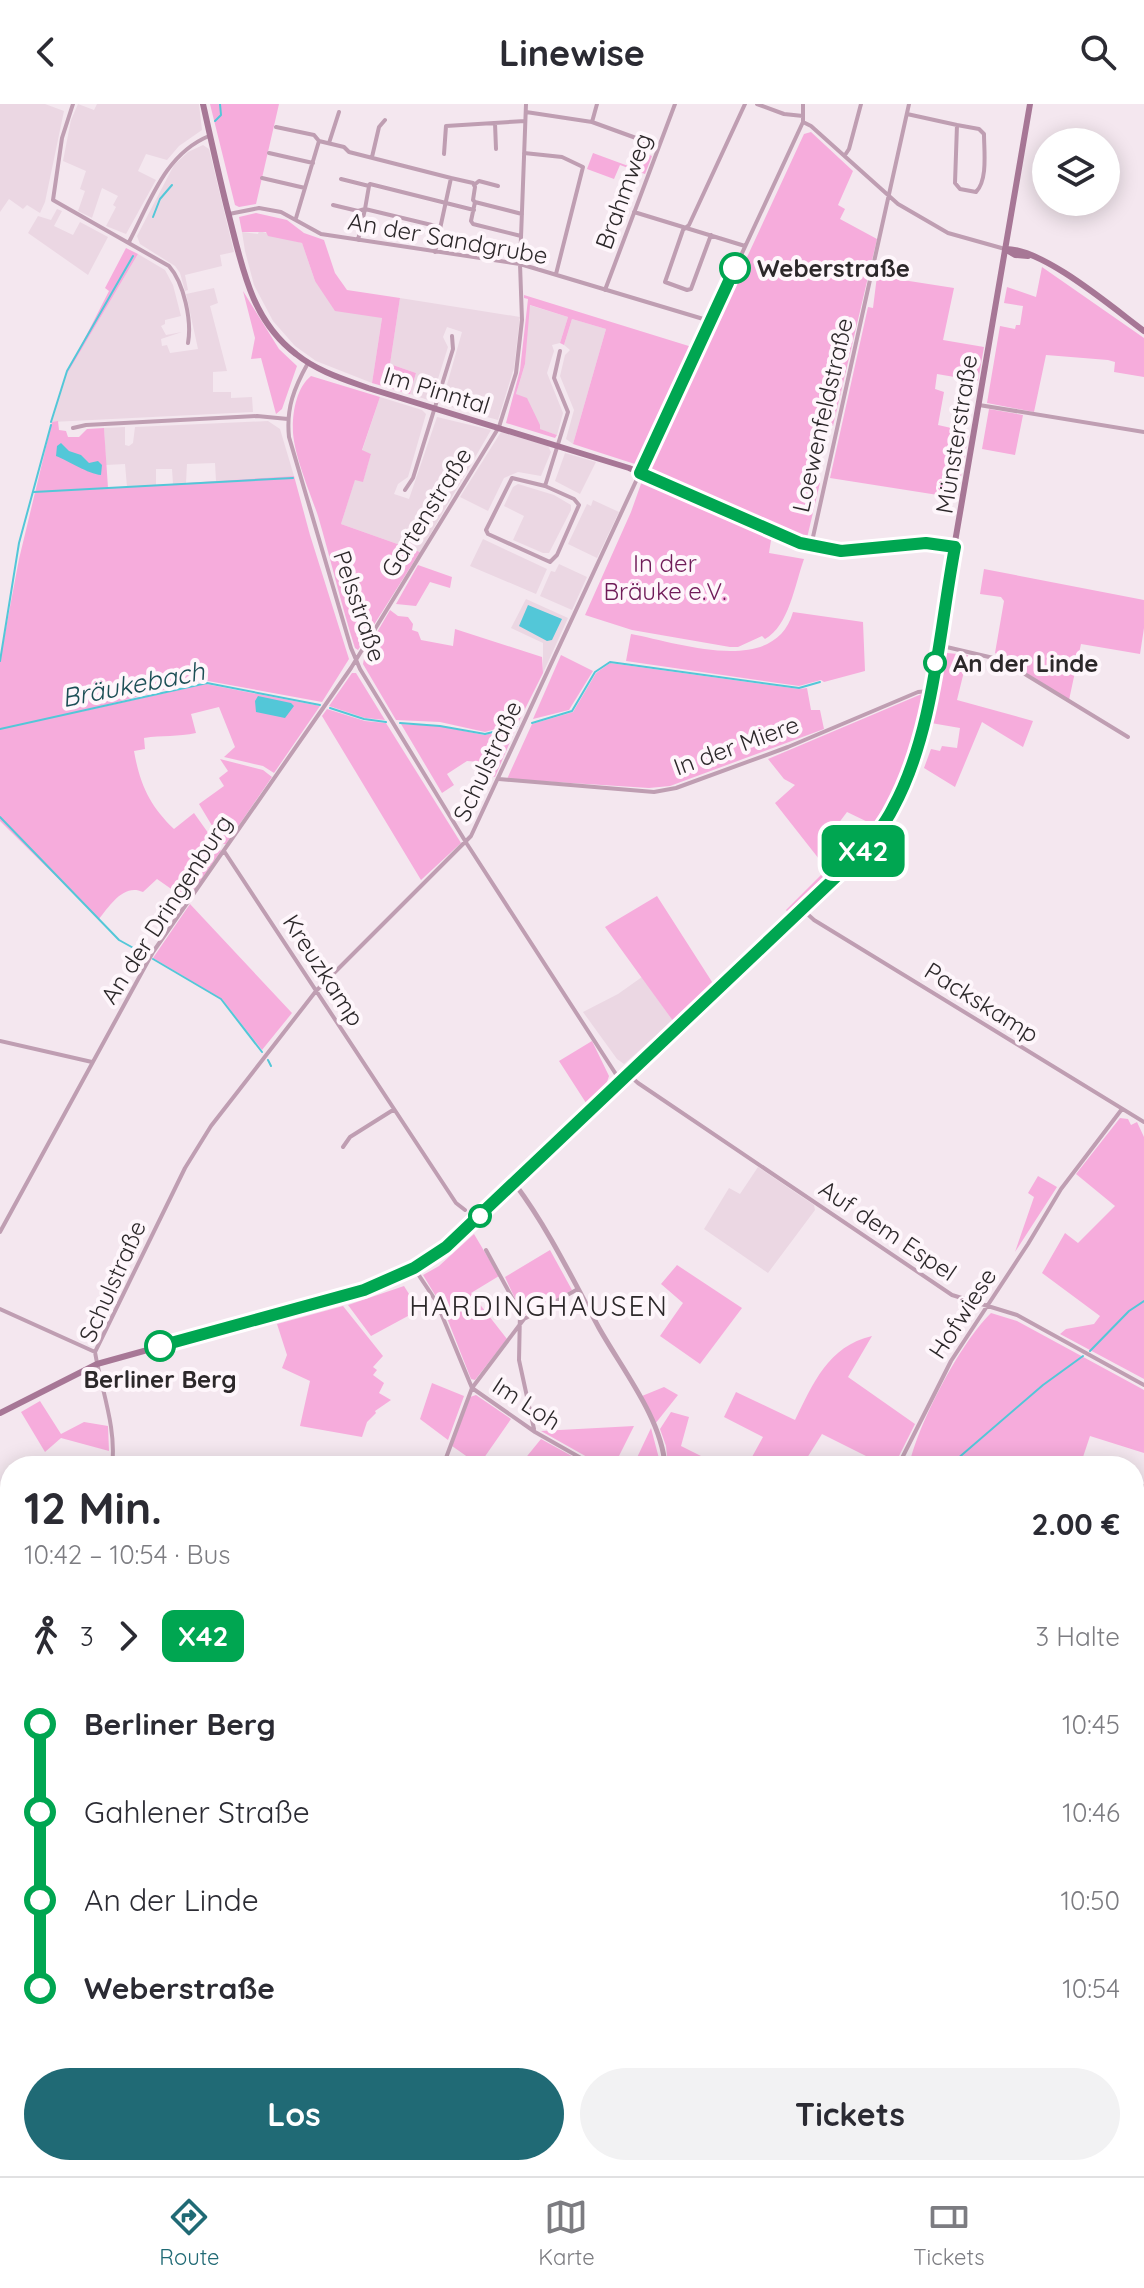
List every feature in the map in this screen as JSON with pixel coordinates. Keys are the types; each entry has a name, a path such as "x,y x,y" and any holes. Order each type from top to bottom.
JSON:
{"main road":[{"path":"203,104 246,283 256,306 280,340 308,363"},
{"name":"Münsterstraße","path":"0,1413 97,1364 364,1290 414,1268 456,1239 857,857 893,808 913,765 930,691 1030,104"},
{"path":"1005,249 1015,255 1036,258 1058,269 1144,331"},
{"name":"Im Pinntal","path":"308,363 338,378 640,473 811,546 841,551 926,543 955,547"}],"street":[{"path":"73,104 62,138 53,200 163,261 173,271 179,283 190,330 188,343"},
{"name":"Gartenstraße","path":"356,659 499,427 518,364 523,314 520,264 526,104"},
{"path":"592,122 597,104"},
{"name":"Brahmweg","path":"605,290 675,104"},
{"path":"711,235 692,286 687,290 665,281 683,230 745,104"},
{"path":"757,104 803,119 890,198 948,233 1005,249"},
{"name":"Schulstraße","path":"113,1456 110,1419 95,1352 185,1168 211,1126 316,991 467,844 803,119 803,104"},
{"path":"844,155 849,149 861,104"},
{"name":"Loewenfeldstraße","path":"811,546 909,104"},
{"path":"329,143 339,112"},
{"path":"526,112 592,122 658,147"},
{"path":"907,114 979,129 984,134 983,177 976,192 960,189 955,183 957,125"},
{"path":"372,157 379,127 385,120"},
{"path":"444,154 446,126 525,121"},
{"path":"495,123 496,149"},
{"path":"276,127 314,135 319,141 344,147 349,152 474,185"},
{"path":"129,242 175,159 195,142 210,136"},
{"path":"296,218 319,141"},
{"path":"269,153 313,163"},
{"path":"524,153 562,157 583,167 556,274"},
{"path":"262,178 305,188"},
{"path":"435,252 451,178"},
{"path":"341,179 474,210"},
{"path":"498,186 479,181 474,185 475,202 471,221 521,236"},
{"path":"358,240 369,186"},
{"path":"475,202 522,214"},
{"path":"333,205 358,211 365,209 440,227"},
{"name":"An der Sandgrube","path":"229,214 259,208 296,218 318,234 520,264 710,321"},
{"path":"634,212 745,246"},
{"path":"405,490 413,478 453,349 452,336"},
{"path":"545,486 568,412 554,378 560,351"},
{"name":"Pelsstraße","path":"308,363 292,395 288,419 291,448 356,659 467,844 621,1082"},
{"path":"979,405 1144,432"},
{"path":"73,428 215,417 288,419"},
{"path":"512,478 545,486 579,503 557,555 550,562 486,532 507,482 512,478"},
{"path":"938,645 1002,660 1128,737"},
{"name":"An der Dringenburg","path":"0,1232 153,952 356,659"},
{"name":"In der Miere","path":"499,779 654,792 676,788 788,747 918,692 930,691"},
{"name":"Kreuzkamp","path":"224,851 393,1110 456,1203 465,1210"},
{"name":"Packskamp","path":"803,910 814,920 1144,1122"},
{"path":"0,1041 92,1062"},
{"name":"Auf dem Espel","path":"629,1075 952,1295 1017,1315 1144,1385"},
{"name":"Hofwiese","path":"903,1456 951,1361 1061,1189 1122,1109"},
{"path":"343,1147 350,1137 393,1110"},
{"path":"515,1184 650,1418 664,1447 664,1456"},
{"path":"486,1250 520,1312 519,1360 535,1432"},
{"name":"Im Loh","path":"414,1268 436,1301 472,1388 535,1432 577,1456"},
{"path":"447,1456 472,1388 524,1319 578,1289"},
{"path":"0,1309 95,1352"}],"shaded area":[{"path":"0,104 45,104 64,111 40,213 27,205 23,209 9,199 0,212"},
{"path":"78,104 94,110 97,104 199,104 202,130 179,146 167,160 146,154 138,171 156,180 126,234 106,226 118,196 102,188 92,218 78,211 85,191 80,189 86,171 63,161 71,120"},
{"path":"203,145 209,149 234,252 220,255 222,266 185,275 188,290 185,291 175,266 140,244 137,236 174,165 188,152"},
{"path":"57,209 62,211 54,226 73,235 80,222 108,237 88,275 28,233 38,216 51,220"},
{"path":"259,231 302,243 315,281 382,318 372,383 316,361 295,346 273,321 254,285 242,232 258,234"},
{"path":"138,254 165,270 173,285 181,316 165,320 161,326 166,335 182,332 161,339 162,346 167,345 170,353 198,349 186,294 214,288 218,303 210,306 227,371 213,372 213,392 231,392 231,398 252,397 253,412 52,422 64,379"},
{"path":"400,298 520,317 514,368 498,420 442,402 462,332 447,327 443,337 448,347 432,398 428,400 410,394 416,373 390,364"},
{"path":"529,305 568,317 560,343 552,345 554,351 547,373 563,413 557,435 539,429 516,394 525,364"},
{"path":"572,319 606,329 573,444 566,439 574,410 560,376 565,355 570,350 564,345"},
{"path":"380,397 426,414 408,477 398,484 394,494 409,499 437,417 491,430 420,552 341,524 355,479 363,481 371,454 362,451"},
{"path":"268,421 280,429 294,476 216,481 215,463 187,464 186,483 173,484 172,469 156,469 156,485 127,487 125,464 106,465 104,428 125,427 125,445 129,446 133,443 135,427"},
{"path":"501,432 548,446 551,452 541,476 518,472 504,478 488,511 460,497"},
{"path":"565,453 596,462 580,494 555,481"},
{"path":"518,484 554,495 571,505 549,553 513,540 524,516 504,506 513,487"},
{"path":"593,500 619,512 597,558 568,544 587,504 591,506"},
{"path":"483,539 547,569 536,594 470,566"},
{"path":"559,564 587,577 572,610 540,596 551,571 555,572"},
{"path":"526,599 568,618 543,673 543,643 511,628"},
{"path":"642,977 673,1021 624,1064 617,1059 583,1012"},
{"path":"758,1167 814,1205 815,1210 768,1273 704,1229 729,1188 740,1194"}],"green space":[{"path":"210,104 279,104 256,204 235,205"},
{"path":"811,132 853,171 838,205 845,209 840,219 877,239 833,426 828,426 816,481 820,483 807,538 649,469 804,134"},
{"path":"637,150 652,156 645,174 620,165 614,179 587,169 593,153 631,167"},
{"path":"256,213 287,220 304,233 324,240 335,273 347,290 400,298 390,364 416,373 410,394 372,383 382,318 335,311 315,281 302,243 268,236 266,232 242,232 239,217"},
{"path":"126,248 138,254 64,379 109,291 105,288"},
{"path":"1042,267 1144,338 1144,377 1114,372 1115,362 1108,360 1046,355 1034,412 987,403 1000,326 1015,329 1016,325 1020,325 1023,306 1004,303 1007,287 1036,297"},
{"path":"877,276 954,288 943,340 984,347 978,381 937,374 935,389 944,392 938,425 969,432 957,498 830,478 868,307 873,308"},
{"path":"243,291 279,349 297,366 282,409 276,414 261,358 251,359 255,338"},
{"path":"524,295 692,347 638,465 573,444 606,329 572,319 564,345 560,343 568,317 530,305 525,364 516,394 527,398 540,429 557,435 555,438 506,423 520,370 528,299"},
{"path":"311,376 380,397 362,450 371,454 363,482 355,480 341,524 420,552 358,650 294,443 296,402"},
{"path":"989,409 1023,415 1015,455 982,449"},
{"path":"58,421 59,430 66,431 68,437 79,437 87,429 104,428 108,488 294,476 349,659 322,702 208,681 79,712 206,684 320,706 274,773 263,766 224,757 235,747 219,707 191,714 196,733 144,738 145,749 134,751 143,785 158,812 174,829 194,813 221,851 187,900 157,879 143,892 130,890 124,893 99,919 0,821 0,660 19,559 52,422"},
{"name":"In der Bräuke e.V.","path":"642,481 772,534 769,553 804,559 786,615 773,633 765,639 762,636 738,647 730,647 632,630 585,615"},
{"path":"418,565 452,577 450,588 430,582 416,606 396,604"},
{"path":"984,569 1144,600 1140,654 1081,644 1069,700 995,653 1004,601 1001,597 980,594"},
{"path":"390,610 398,616 408,617 413,624 412,630 418,632 421,640 453,646 455,629 542,657 543,673 518,723 485,732 440,722 396,720 363,664 365,653"},
{"path":"793,612 863,622 865,671 799,686 626,661 631,634 699,648 746,650 767,644 783,632"},
{"path":"561,655 593,671 569,710 533,719"},
{"path":"944,655 968,655 957,700 1033,721 1023,747 982,722 955,787 924,768 931,749 940,751 942,746 957,748 960,728 931,723"},
{"path":"610,663 807,688 811,710 820,710 824,729 670,786 649,788 507,779 532,724 573,712 596,673"},
{"path":"352,673 356,673 385,720 365,718 329,706"},
{"path":"924,693 920,724 908,764 883,816 874,825 847,812 832,832 850,855 831,872 835,875 790,916 786,910 821,875 830,873 775,803 795,785 784,779 768,759"},
{"path":"327,709 365,721 386,723 461,843 421,880 322,716"},
{"path":"401,724 439,726 484,735 516,728 495,777 480,773 480,762 467,761 447,774 454,785 442,793"},
{"path":"220,759 263,770 272,777 226,844 223,844 199,804 224,786 219,778 228,771"},
{"path":"657,896 714,985 673,1021 605,927"},
{"path":"190,904 292,1013 262,1050 222,999 153,958"},
{"path":"592,1041 609,1076 605,1088 588,1106 559,1061"},
{"path":"1120,1118 1128,1119 1131,1125 1137,1122 1144,1137 1144,1379 1060,1334 1066,1329 1094,1324 1100,1316 1042,1273 1065,1233 1078,1243 1115,1206 1076,1174"},
{"path":"1038,1176 1057,1187 1015,1252 1034,1197 1028,1193"},
{"path":"474,1234 499,1276 471,1293 507,1339 475,1380 471,1379 443,1308 423,1275 439,1266"},
{"path":"550,1250 572,1290 528,1315 522,1314 505,1277"},
{"path":"677,1265 742,1308 700,1364 660,1336 683,1303 661,1284"},
{"path":"404,1286 419,1310 371,1336 348,1305"},
{"path":"343,1306 383,1356 373,1367 377,1370 373,1375 384,1383 379,1393 391,1400 375,1411 362,1437 300,1426 310,1381 282,1368 287,1355 277,1324"},
{"path":"991,1313 1017,1321 1144,1390 1144,1453 1090,1436 1083,1456 912,1456 942,1385 979,1326"},
{"path":"872,1336 848,1377 915,1424 899,1456 866,1456 822,1434 808,1456 753,1456 763,1437 724,1417 736,1392 795,1420 824,1368 844,1348"},
{"path":"432,1383 464,1396 448,1440 420,1419"},
{"path":"664,1387 678,1395 655,1424 642,1396"},
{"path":"476,1395 511,1419 485,1456 466,1456 452,1446 470,1397"},
{"path":"40,1401 61,1434 84,1422 108,1426 109,1451 61,1438 45,1452 21,1412"},
{"path":"671,1412 689,1417 681,1446 701,1456 667,1456 660,1429"},
{"path":"634,1426 619,1456 585,1456 541,1431"},
{"path":"651,1428 658,1456 638,1456"},
{"path":"541,1439 572,1456 527,1456"}],"water":[{"path":"61,443 89,463 98,461 102,465 101,475 56,456 57,446"},
{"path":"528,605 562,619 552,640 547,641 519,626"},
{"path":"258,696 294,706 285,718 256,712"}],"waterway":[{"path":"215,121 221,115 220,104"},
{"path":"153,217 160,199 172,185"},
{"path":"51,422 67,371 133,256"},
{"path":"0,661 19,543 51,425"},
{"path":"34,492 293,478"},
{"name":"Bräukebach","path":"532,723 572,711 595,672 610,662 799,688 820,682"},
{"name":"Bräukebach","path":"0,729 207,683 320,705"},
{"name":"Bräukebach","path":"330,708 364,719 386,722"},
{"name":"Bräukebach","path":"400,723 485,734 517,726"},
{"path":"0,817 119,940 146,955"},
{"path":"153,959 221,999 262,1052"},
{"path":"268,1060 271,1066"},
{"path":"1090,1351 1129,1311 1144,1301"},
{"path":"961,1456 1043,1385 1083,1356"}],"bus line":[{"name":"X42","path":"160,1346 364,1290 436,1255 801,912 857,857 877,834 893,808 913,765 924,723 955,547 926,543 858,551 826,550 800,543 640,473 735,268"}],"place":[{"name":"Weberstraße","path":"735,268"},
{"name":"An der Linde","path":"935,663"},
{"name":"Berliner Berg","path":"160,1346"}],"district":[{"name":"HARDINGHAUSEN","path":"539,1305"}]}
